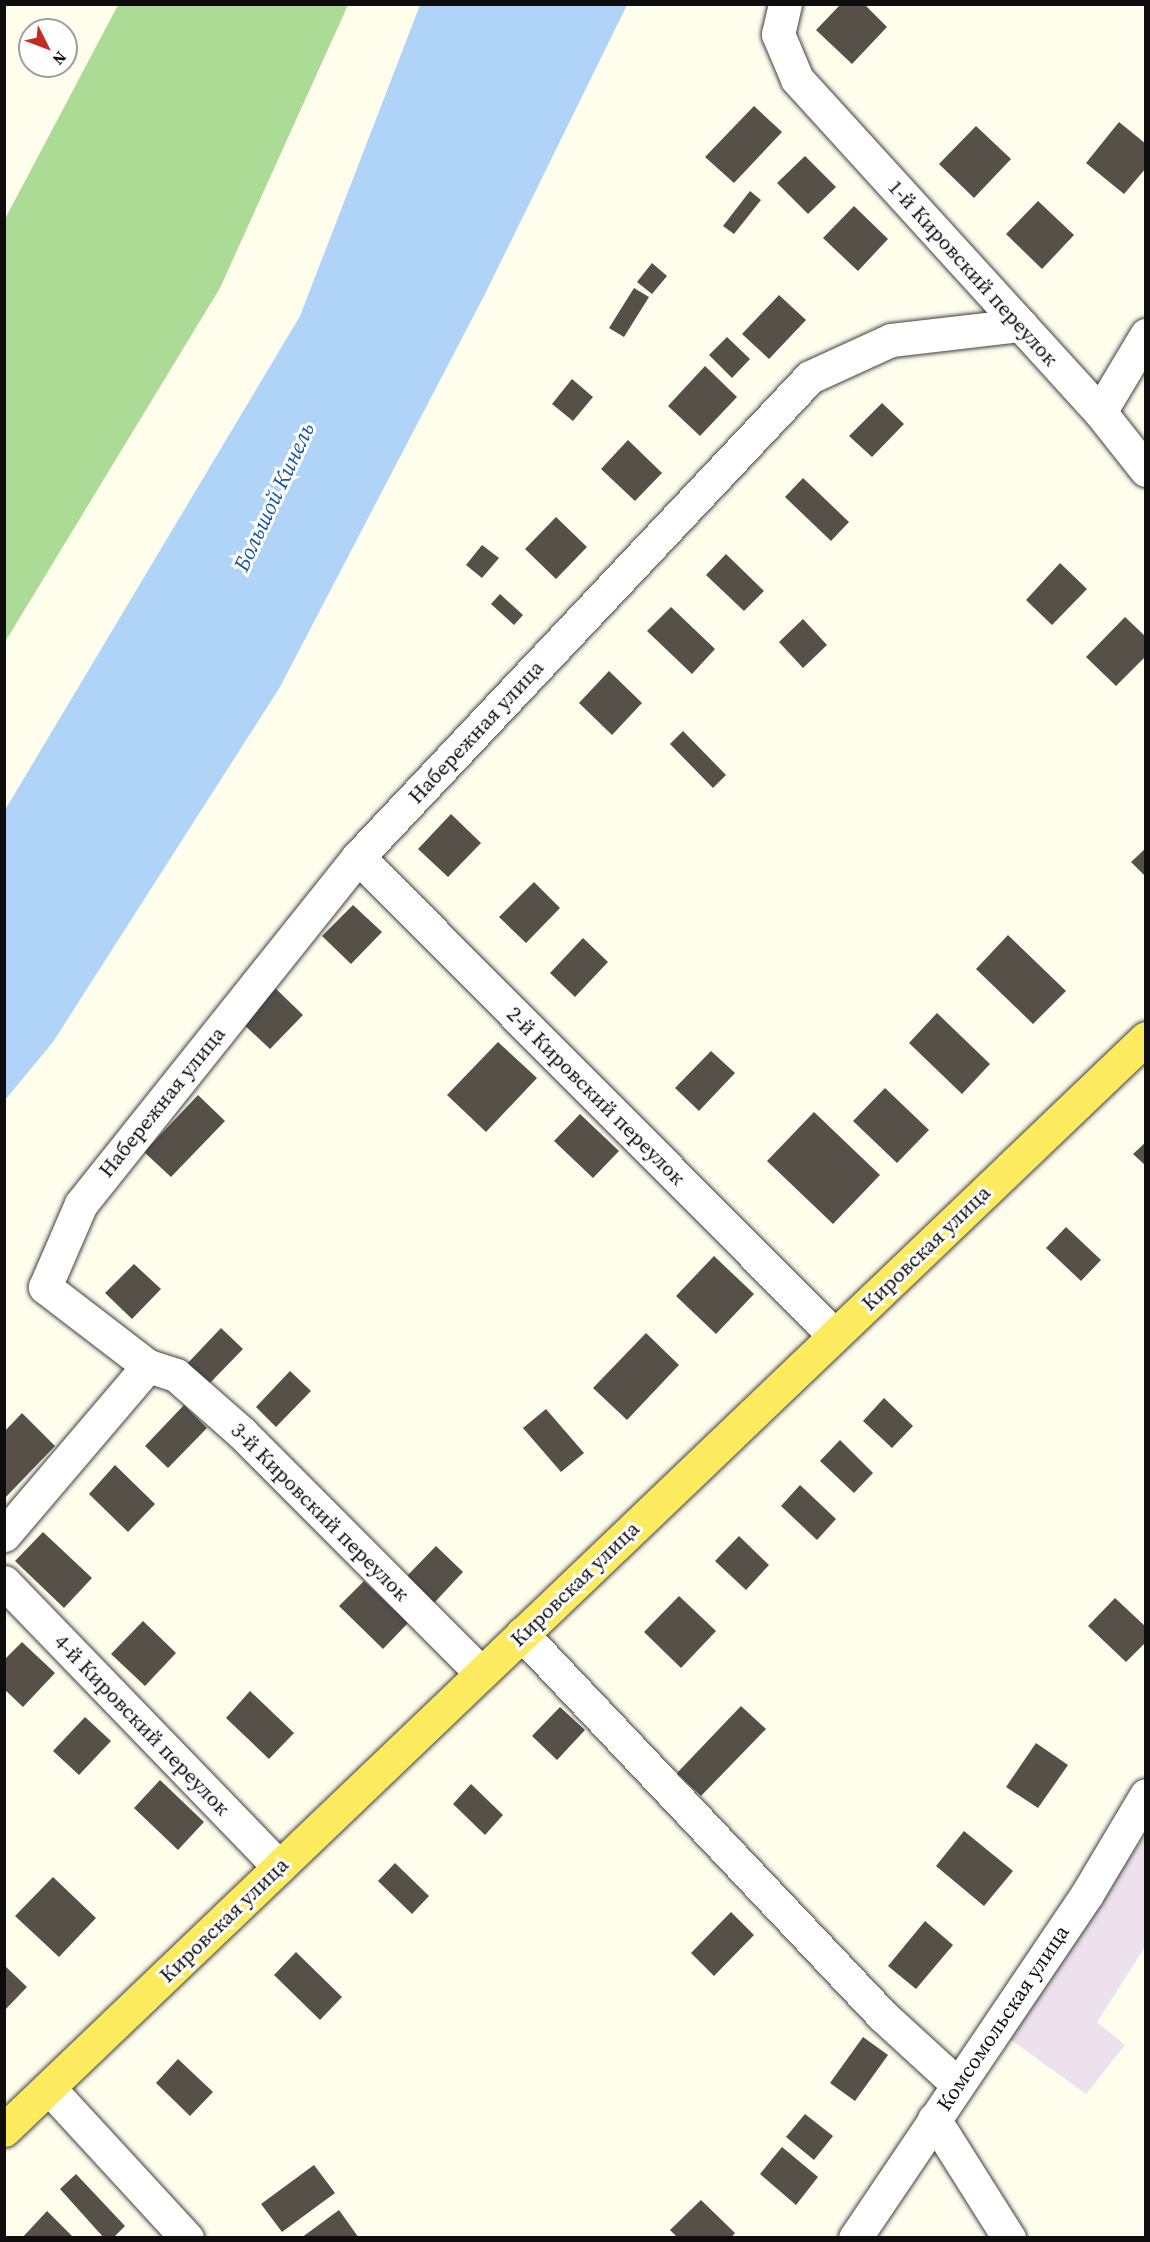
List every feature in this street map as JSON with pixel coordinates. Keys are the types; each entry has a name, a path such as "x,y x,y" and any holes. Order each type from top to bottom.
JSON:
{"main road":[{"name":"Кировская улица","path":"4,2130 834,1335 1144,1042"}],"street":[{"name":"1-й Кировский переулок","path":"785,4 778,34 797,79 1100,412 1146,470"},
{"name":"Набережная улица","path":"45,1287 81,1204 358,857 810,377 891,340 1021,325"},
{"path":"1100,412 1146,335"},
{"name":"2-й Кировский переулок","path":"358,857 834,1335"},
{"name":"3-й Кировский переулок","path":"45,1287 148,1366 176,1375 242,1433 482,1673"},
{"path":"4,1535 148,1366"},
{"name":"4-й Кировский переулок","path":"4,1582 279,1867"},
{"path":"522,1634 883,2016 956,2083"},
{"name":"Комсомольская улица","path":"867,2232 956,2083 1087,1894 1146,1795"},
{"path":"49,2088 187,2238"},
{"path":"934,2119 1009,2238"}],"shaded area":[{"path":"1145,1835 1145,1947 1097,2022 1125,2045 1086,2094 1007,2037"}],"green space":[{"path":"118,5 348,5 220,288 5,642 5,219"}],"water":[{"name":"Большой Кинель","path":"420,5 627,5 484,296 280,687 53,1042 5,1100 5,810 300,316"}],"building":[{"path":"841,4 864,4 887,27 852,64 816,30"},
{"path":"754,106 782,132 734,183 705,157"},
{"path":"1119,122 1146,144 1146,168 1124,194 1086,163"},
{"path":"976,126 1011,159 974,198 939,164"},
{"path":"805,156 836,187 808,214 777,183"},
{"path":"750,191 761,200 734,234 723,226"},
{"path":"1038,201 1074,235 1042,269 1006,234"},
{"path":"854,206 888,239 858,271 823,238"},
{"path":"652,263 667,276 652,294 637,282"},
{"path":"634,288 649,297 624,337 609,328"},
{"path":"779,295 806,320 769,359 742,334"},
{"path":"727,337 750,359 732,378 709,355"},
{"path":"705,366 737,397 700,436 668,406"},
{"path":"572,379 593,397 573,421 552,404"},
{"path":"882,403 904,424 872,457 849,436"},
{"path":"628,440 662,473 635,501 601,469"},
{"path":"803,478 849,522 831,541 785,497"},
{"path":"556,517 587,547 556,579 525,549"},
{"path":"482,545 499,558 482,578 466,565"},
{"path":"726,554 764,591 744,611 706,575"},
{"path":"1060,563 1087,589 1052,625 1026,600"},
{"path":"500,594 523,615 514,625 491,604"},
{"path":"671,607 715,649 692,674 647,631"},
{"path":"1125,617 1146,637 1146,656 1116,686 1086,657"},
{"path":"803,619 827,645 803,668 779,642"},
{"path":"609,671 642,703 612,735 579,703"},
{"path":"683,731 726,775 713,788 670,744"},
{"path":"451,814 481,843 448,877 418,849"},
{"path":"1146,848 1146,877 1131,862"},
{"path":"534,882 560,908 526,943 499,917"},
{"path":"353,905 382,932 351,964 322,936"},
{"path":"1008,935 1066,991 1033,1024 976,969"},
{"path":"583,938 608,962 575,997 550,973"},
{"path":"271,984 303,1015 270,1049 238,1019"},
{"path":"937,1013 990,1064 962,1094 909,1043"},
{"path":"498,1042 537,1078 486,1132 447,1095"},
{"path":"711,1051 735,1073 699,1111 675,1088"},
{"path":"885,1088 929,1130 897,1163 853,1121"},
{"path":"198,1095 225,1121 171,1177 144,1152"},
{"path":"814,1112 880,1175 833,1224 767,1161"},
{"path":"580,1114 619,1151 593,1178 554,1141"},
{"path":"1146,1142 1146,1166 1133,1154"},
{"path":"1066,1227 1101,1260 1081,1281 1046,1248"},
{"path":"714,1256 754,1294 716,1334 676,1296"},
{"path":"134,1264 161,1289 132,1319 105,1293"},
{"path":"221,1328 243,1349 208,1385 186,1365"},
{"path":"646,1333 679,1365 627,1420 593,1388"},
{"path":"290,1371 311,1391 276,1427 256,1407"},
{"path":"884,1398 913,1426 892,1448 863,1421"},
{"path":"184,1405 207,1428 168,1468 145,1446"},
{"path":"546,1409 584,1453 561,1472 523,1428"},
{"path":"22,1413 55,1446 4,1499 4,1432"},
{"path":"840,1440 873,1473 854,1493 820,1461"},
{"path":"115,1465 155,1504 128,1532 89,1494"},
{"path":"800,1485 836,1519 817,1540 781,1506"},
{"path":"43,1532 92,1578 64,1608 15,1561"},
{"path":"739,1536 769,1565 746,1590 715,1561"},
{"path":"436,1546 463,1572 434,1603 406,1577"},
{"path":"364,1581 408,1623 383,1649 339,1606"},
{"path":"679,1596 716,1631 681,1668 644,1632"},
{"path":"1115,1598 1146,1627 1146,1642 1126,1662 1088,1626"},
{"path":"143,1621 176,1653 145,1686 111,1654"},
{"path":"22,1642 55,1673 23,1707 4,1689 4,1660"},
{"path":"250,1691 294,1733 269,1759 226,1718"},
{"path":"741,1706 766,1729 701,1796 677,1773"},
{"path":"560,1707 585,1730 557,1760 532,1736"},
{"path":"85,1717 111,1741 79,1775 53,1751"},
{"path":"1036,1743 1068,1765 1038,1808 1006,1787"},
{"path":"160,1780 204,1822 178,1850 134,1808"},
{"path":"471,1784 503,1815 485,1835 453,1804"},
{"path":"964,1831 1013,1871 984,1906 936,1866"},
{"path":"395,1863 429,1896 412,1914 378,1881"},
{"path":"53,1877 96,1918 59,1957 15,1916"},
{"path":"731,1912 754,1935 714,1976 691,1953"},
{"path":"925,1921 953,1945 916,1989 888,1966"},
{"path":"296,1952 342,1997 320,2020 274,1975"},
{"path":"4,1965 27,1987 4,2011"},
{"path":"863,2037 888,2055 855,2101 830,2083"},
{"path":"178,2059 213,2092 190,2116 156,2083"},
{"path":"805,2114 833,2136 814,2160 786,2137"},
{"path":"782,2147 818,2177 796,2205 760,2174"},
{"path":"314,2165 335,2193 282,2232 261,2204"},
{"path":"76,2174 125,2226 113,2238 104,2238 60,2189"},
{"path":"701,2200 735,2233 731,2238 678,2238 670,2230"},
{"path":"339,2210 359,2238 301,2238"},
{"path":"47,2211 74,2238 22,2238"}]}
